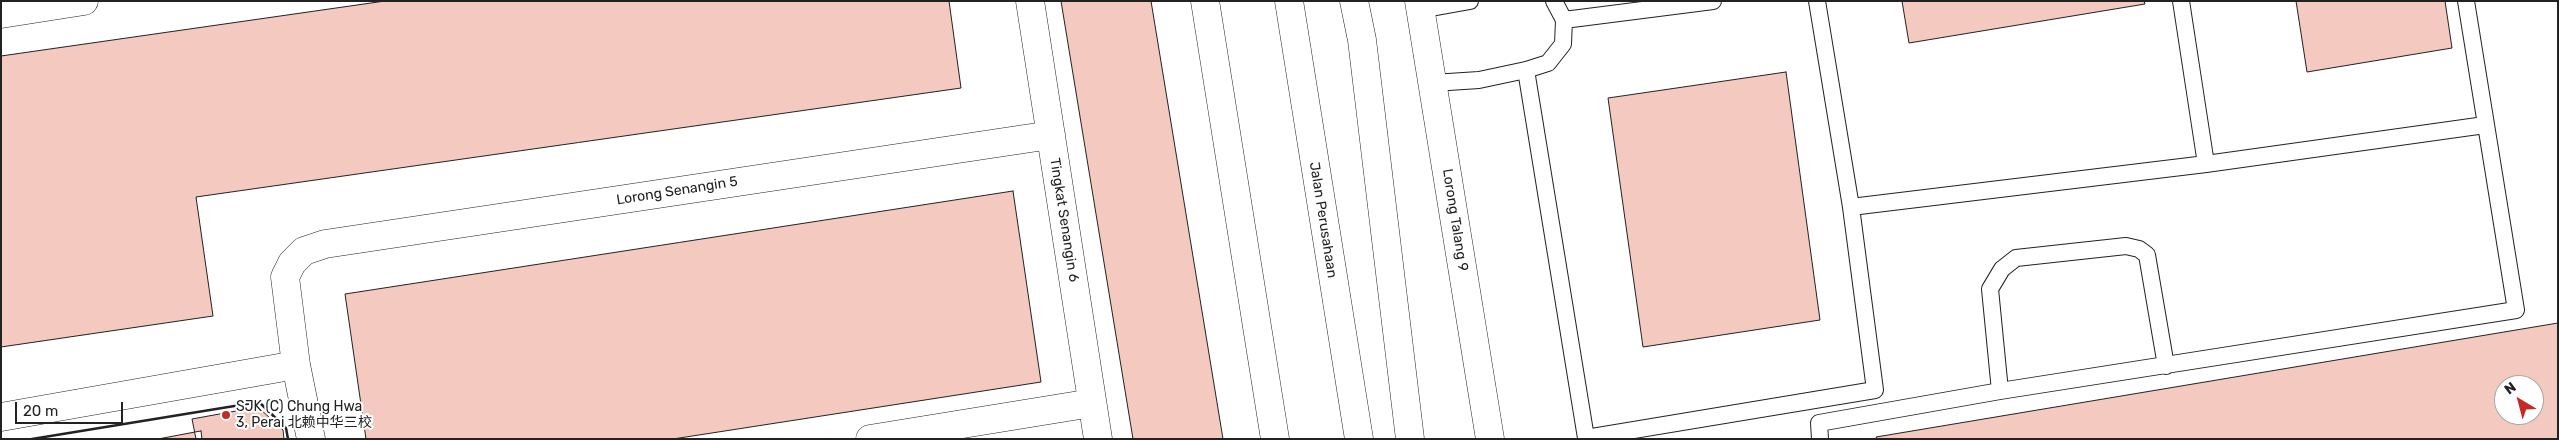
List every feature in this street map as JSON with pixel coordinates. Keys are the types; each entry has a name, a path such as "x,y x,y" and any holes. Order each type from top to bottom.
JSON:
{"main road":[{"path":"1,14 58,3 84,1"},
{"name":"Tingkat Senangin 6","path":"1030,1 1098,439"},
{"path":"1205,1 1275,439"},
{"name":"Jalan Perusahaan","path":"1289,1 1359,439"},
{"path":"1354,1 1362,40 1410,439"},
{"name":"Lorong Talang 9","path":"1420,6 1490,439"},
{"name":"Lorong Senangin 5","path":"296,365 285,277 292,262 304,251 325,244 1052,135"},
{"path":"1,417 296,365 311,439"},
{"path":"870,439 1092,403"}],"lane":[{"path":"1420,6 1470,1"},
{"path":"1433,83 1479,80 1526,70 1548,63 1563,44 1564,20 1554,1"},
{"path":"1564,20 1713,1"},
{"path":"1526,70 1586,438 1875,390 1851,207 1817,1"},
{"path":"2181,1 2206,164"},
{"path":"1820,439 1819,424 2000,391 2516,310 2466,1"},
{"path":"1851,207 2206,164 2485,125"},
{"path":"2000,391 1990,289 2002,269 2016,258 2126,246 2139,249 2147,255 2166,366"}],"building":[{"path":"385,1 949,1 961,88 196,197 213,316 1,347 1,56"},
{"path":"1061,1 1151,1 1223,439 1133,439"},
{"path":"1902,1 2144,1 2145,4 1909,43"},
{"path":"2296,1 2445,1 2452,48 2307,72"},
{"path":"1786,72 1820,320 1643,347 1608,98"},
{"path":"1013,191 1041,382 673,439 366,439 345,294"},
{"path":"2558,323 2558,439 1877,439 1876,437"},
{"path":"258,407 283,430 284,439 196,439 192,419"},
{"path":"201,431 202,439 158,439 195,432"}],"wall":[{"path":"32,439 259,402 286,428 288,439"}],"place":[{"name":"SJK (C) Chung Hwa 3, Perai 北赖中华三校","path":"226,415"}]}
